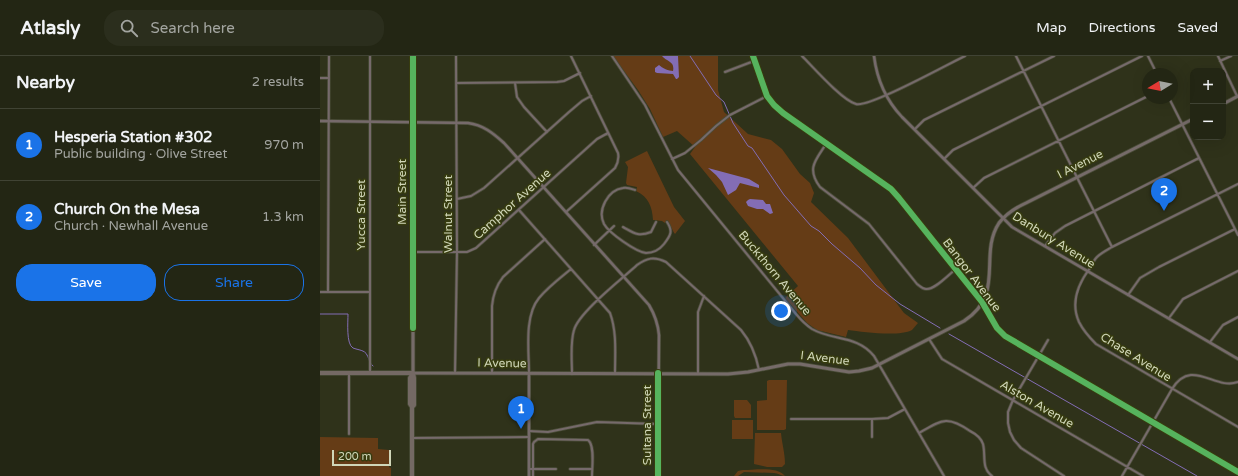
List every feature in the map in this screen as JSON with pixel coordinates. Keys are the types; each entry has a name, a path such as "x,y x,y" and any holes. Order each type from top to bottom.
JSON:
{"main road":[{"name":"Main Street","path":"412,476 412,407 410,404 410,378 413,373 413,56"},
{"path":"1226,103 1238,97"},
{"name":"I Avenue","path":"320,373 732,374 794,364 855,372 867,370 880,365 968,318 982,302 987,291 989,281 990,251 996,228 1015,208 1190,120"}],"street":[{"path":"328,292 329,56"},
{"name":"Yucca Street","path":"370,56 370,374"},
{"name":"Walnut Street","path":"455,373 457,252 456,56"},
{"path":"566,212 607,176 617,164 619,159 618,153 571,56"},
{"name":"Buckthorn Avenue","path":"612,56 645,105 678,170 796,314 804,322 818,331 862,345 871,352 944,476"},
{"name":"Bangor Avenue","path":"753,56 767,96 774,105 891,190 899,198 982,302 997,328 1004,336 1238,472"},
{"path":"802,56 845,99 858,105 886,96 964,56"},
{"name":"Danbury Avenue","path":"874,56 878,77 886,96 898,113 1012,227 1238,359"},
{"path":"1016,56 1112,247"},
{"path":"915,129 924,120 1054,56"},
{"path":"944,159 953,150 1142,56"},
{"path":"1148,56 1154,68"},
{"path":"1218,56 1238,97"},
{"path":"1220,61 1231,56"},
{"path":"724,72 754,61"},
{"path":"456,83 557,82 564,81 580,73"},
{"path":"320,78 329,78"},
{"path":"515,83 517,97 547,132"},
{"path":"457,199 471,196 484,188 574,108 591,96"},
{"path":"672,160 685,153 730,115 767,96"},
{"path":"973,188 984,178 1142,99"},
{"path":"1172,104 1238,235"},
{"name":"Sultana Street","path":"320,121 456,122 473,124 489,130 504,143 649,306 656,320 659,335 658,476"},
{"name":"Camphor Avenue","path":"413,252 467,252 476,248 597,139 608,133"},
{"path":"826,144 813,168 814,179 820,187 868,224 917,284 927,290 934,288 956,269"},
{"path":"1045,247 1055,234 1065,226 1199,158"},
{"name":"Chase Avenue","path":"1238,184 1112,247 1097,257 1087,271 1077,290 1075,300 1075,309 1079,322 1086,334 1096,344 1238,427"},
{"path":"635,190 624,188 616,190 609,196 603,206 602,216 604,224 616,236 629,245 647,253 660,250 669,238 671,233 667,222"},
{"path":"519,210 610,313 614,324 615,334 615,374"},
{"path":"623,226 635,234 644,235 651,232 656,222"},
{"path":"594,245 614,226"},
{"path":"1128,295 1140,278 1235,229"},
{"path":"492,373 493,296 503,277 545,239"},
{"path":"572,374 572,344 574,330 583,314 623,277 645,260 652,258 659,258 666,262 733,322 747,337 756,356 759,370"},
{"path":"529,476 529,323 531,313 538,299 571,268"},
{"path":"1169,318 1183,298 1238,271"},
{"path":"320,292 370,292"},
{"path":"698,374 698,312 704,296"},
{"path":"1210,342 1222,325 1238,317"},
{"name":"Alston Avenue","path":"929,339 942,359 1143,476"},
{"path":"1048,340 1012,400 1008,412 1008,423 1014,440 1021,448 1064,476"},
{"path":"348,434 350,374"},
{"path":"1122,476 1176,384 1191,376 1204,376 1224,384 1238,382"},
{"path":"792,419 888,418 905,408"},
{"path":"872,419 872,437"},
{"path":"919,433 939,422 949,420 960,424 978,436 982,442 986,468 992,476"},
{"path":"529,431 548,432 597,422 658,424"},
{"path":"412,438 529,438"},
{"path":"533,476 533,444 536,440 590,441 592,446 592,476"},
{"path":"529,469 556,469"},
{"path":"570,469 592,469"}],"shaded area":[{"path":"613,56 718,56 718,90 724,112 748,134 771,140 782,149 800,174 810,183 814,193 811,202 848,238 904,313 918,323 913,329 906,332 890,334 848,330 846,337 817,330 807,323 785,298 798,286 690,154 695,147 677,131 663,137 650,109"},
{"path":"662,56 678,56 679,77 677,79 673,74 655,72 655,68 659,65 673,71 672,63"},
{"path":"647,151 674,207 685,221 675,234 667,220 665,223 662,221 653,220 651,207 647,199 636,191 637,187 627,185 626,183 628,167 625,162"},
{"path":"708,168 749,179 759,185 759,188 740,183 736,190 728,195 722,182"},
{"path":"750,199 763,200 766,204 770,204 773,213 770,214 763,209 748,206 746,202"},
{"path":"787,380 786,429 784,430 757,430 757,401 767,400 767,381"},
{"path":"734,400 747,400 751,405 751,418 735,418"},
{"path":"732,420 753,420 753,439 732,439"},
{"path":"755,433 781,433 785,456 785,464 782,467 767,467 754,464"},
{"path":"320,437 378,438 378,449 389,450 389,467 391,468 391,476 320,476"},
{"path":"772,470 782,473 785,476 775,473 744,472 738,476 734,476 738,471"}],"waterway":[{"path":"690,56 716,95 724,102 733,123 748,146 752,148 784,195 811,226 819,231 860,268 876,285 900,304 940,328"},
{"path":"320,314 348,314 349,342 353,348 365,352 373,366"},
{"path":"949,334 1197,476"}],"cycle path":[{"path":"413,56 413,328"},
{"path":"753,56 767,96 774,105 783,113 891,189 982,302 997,328 1005,336 1238,472"},
{"path":"658,373 658,476"}],"place":[{"name":"Church On the Mesa","path":"1164,211"},
{"name":"Hesperia Station #302","path":"521,429"}]}
